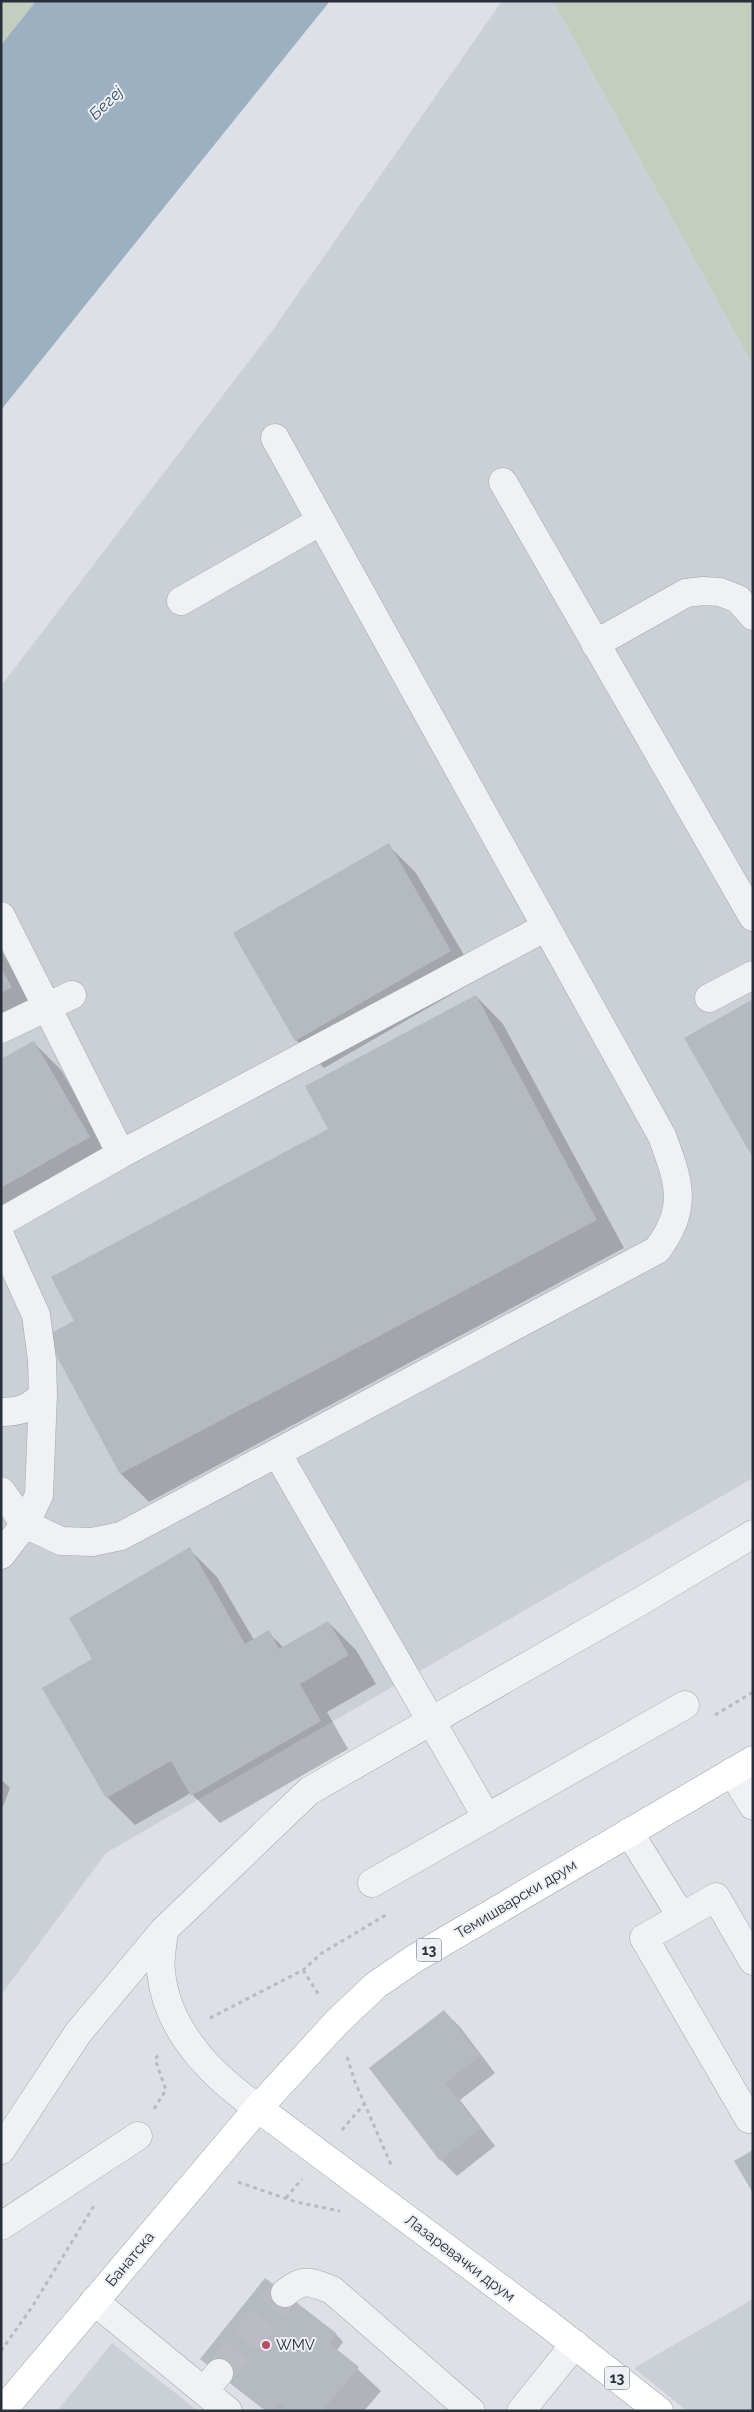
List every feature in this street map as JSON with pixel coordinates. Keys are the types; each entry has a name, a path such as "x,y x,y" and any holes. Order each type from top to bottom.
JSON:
{"main road":[{"name":"Темишварски друм","path":"258,2108 313,2047 376,1985 414,1959 743,1766"},
{"name":"Банатска","path":"2,2411 258,2108"},
{"name":"Лазаревачки друм","path":"258,2108 575,2344 659,2411"}],"lane":[{"path":"1,1491 25,1524 61,1540 92,1542 121,1536 657,1250 671,1232 678,1210 678,1188 662,1136 275,438"},
{"path":"503,482 753,917"},
{"path":"182,601 321,522"},
{"path":"596,644 686,593 703,590 720,592 738,599 753,616"},
{"path":"1,916 121,1154"},
{"path":"1,1222 121,1154 546,928"},
{"path":"709,998 753,975"},
{"path":"1,1029 72,995"},
{"path":"1,1238 36,1316 42,1360 43,1394 39,1495 25,1524 1,1555"},
{"path":"1,1412 15,1412 33,1406 43,1394"},
{"path":"277,1453 487,1818"},
{"path":"1,2150 78,2033 164,1930 309,1791 641,1601 753,1534"},
{"path":"372,1883 685,1705"},
{"path":"743,1766 753,1806"},
{"path":"629,1832 681,1916"},
{"path":"753,1961 716,1897 644,1938 749,2119 753,2116"},
{"path":"164,1930 161,1972 170,2013 189,2043 205,2063 258,2108"},
{"path":"1,2226 138,2136"},
{"path":"285,2293 296,2284 310,2281 332,2290 471,2411"},
{"path":"94,2301 212,2382 228,2411"},
{"path":"521,2411 575,2344"}],"shaded area":[{"path":"502,1 553,1 753,366 753,1478 106,1853 1,1995 1,686 272,331"},
{"path":"753,2299 753,2411 687,2411 634,2368"},
{"path":"112,2343 198,2411 57,2411"}],"green space":[{"path":"1,1 36,1 1,45"},
{"path":"553,1 753,1 753,366"}],"water":[{"name":"Бегеј","path":"36,1 330,1 1,410 1,45"}],"building":[{"path":"389,843 451,951 295,1041 233,933"},
{"path":"1,968 12,987 1,993"},
{"path":"476,995 597,1220 120,1474 46,1336 74,1321 51,1277 328,1129 305,1086"},
{"path":"753,999 753,1158 684,1038"},
{"path":"34,1041 90,1137 1,1188 1,1059"},
{"path":"190,1547 245,1644 269,1630 279,1649 328,1621 349,1655 300,1684 321,1721 191,1796 171,1761 106,1798 42,1688 92,1659 69,1618"},
{"path":"444,2010 480,2056 445,2083 480,2129 440,2161 369,2068"},
{"path":"753,2150 753,2193 734,2161"},
{"path":"265,2278 336,2333 329,2343 359,2367 322,2411 288,2411 279,2403 273,2411 266,2411 200,2359"}],"tunnel":[{"path":"219,2373 285,2293"}],"place":[{"name":"WMV","path":"266,2345"}]}
